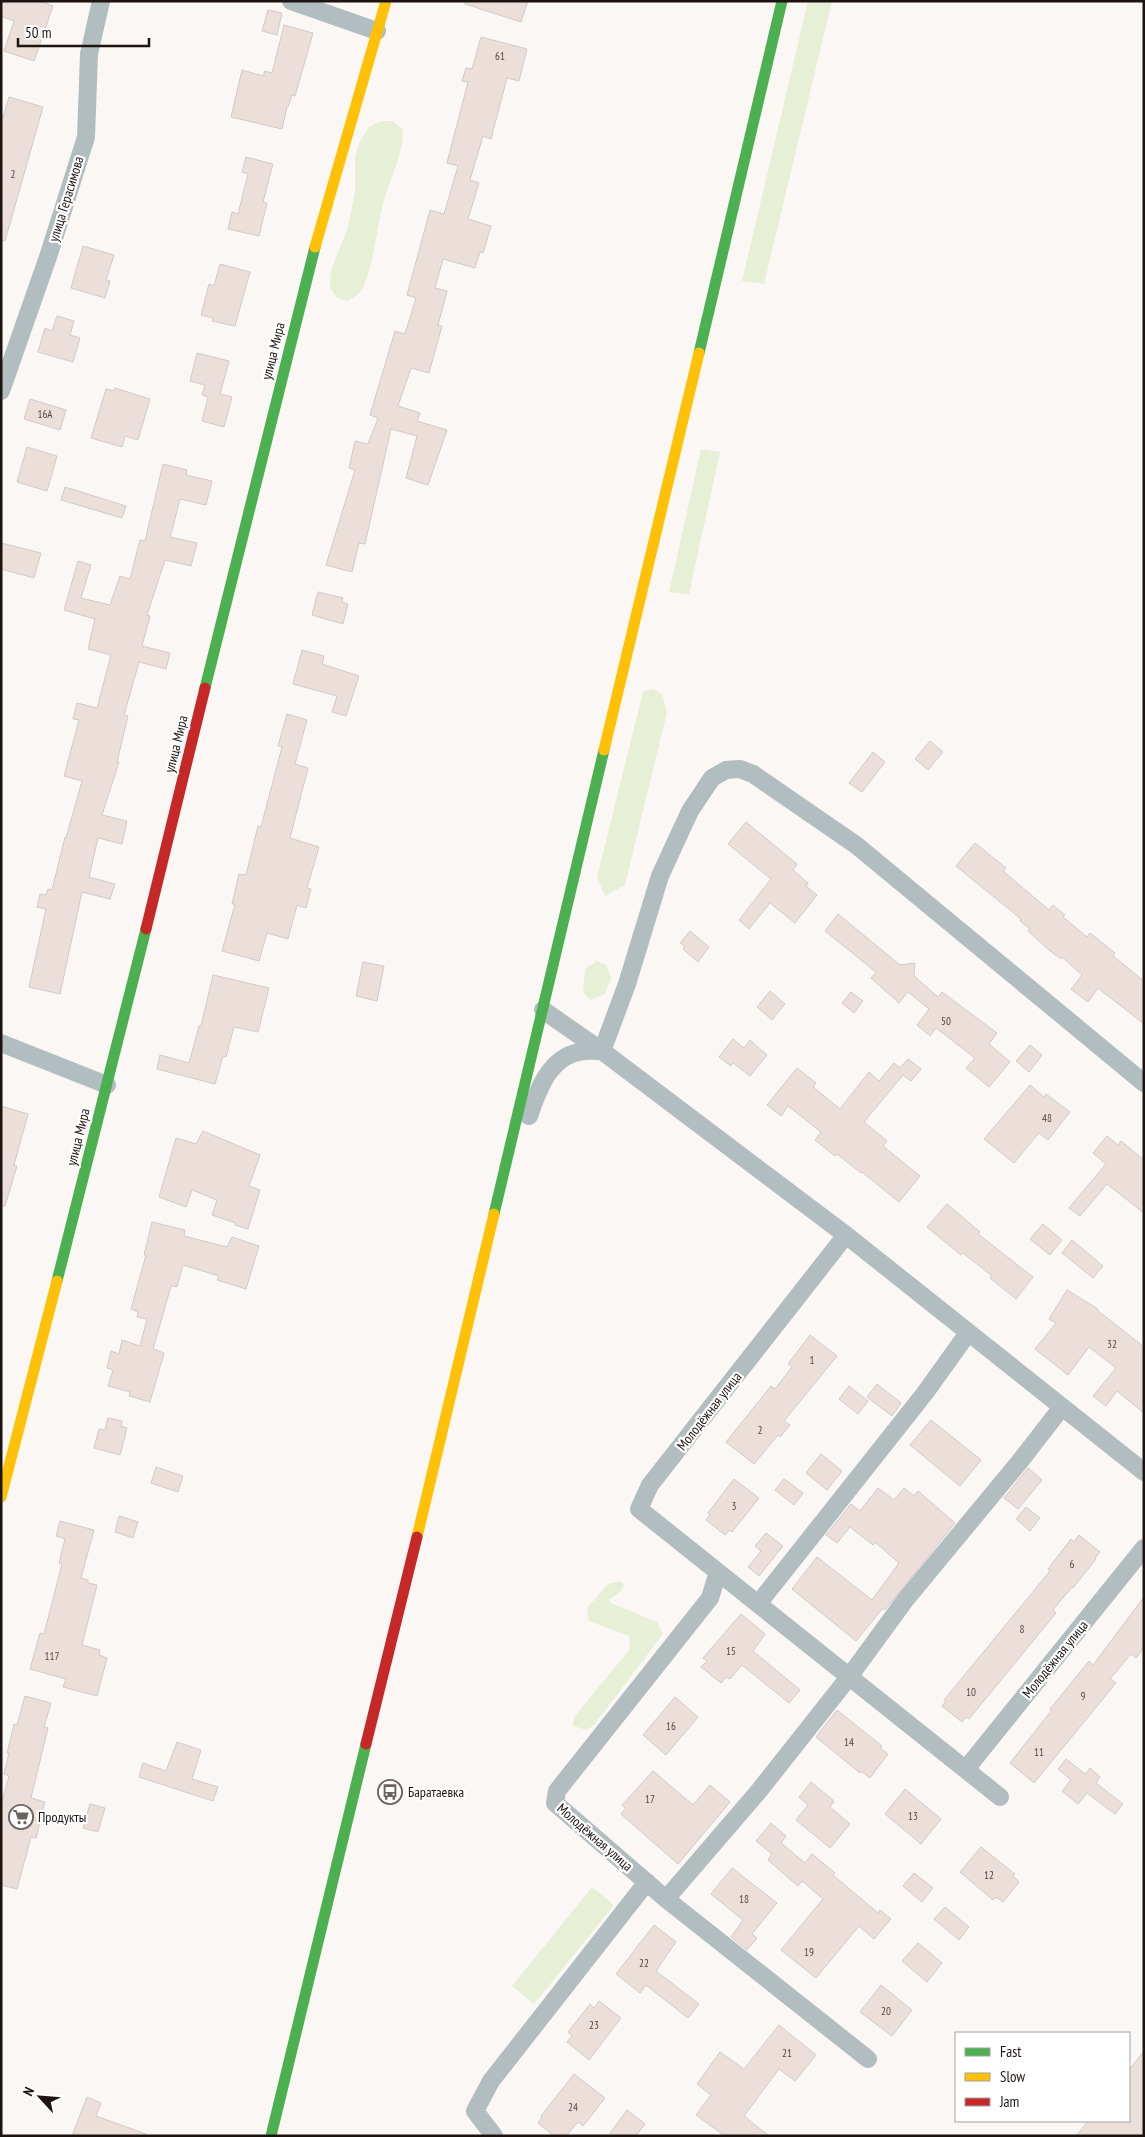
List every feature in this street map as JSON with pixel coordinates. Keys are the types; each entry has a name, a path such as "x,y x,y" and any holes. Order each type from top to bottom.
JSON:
{"main road":[{"name":"улица Мира","path":"1,1496 107,1085 308,271 386,1"},
{"path":"271,2136 497,1204 782,1"}],"street":[{"name":"улица Герасимова","path":"1,391 49,254 86,137 89,54 101,1"},
{"path":"291,1 377,31"},
{"path":"602,1050 627,984 660,876 690,811 712,778 726,770 740,769 753,774 856,845 1144,1083"},
{"path":"543,1010 602,1050 846,1235 1144,1472"},
{"path":"1,1042 107,1085"},
{"path":"497,1204 538,1088 551,1069 564,1058 579,1052 602,1050"},
{"name":"Молодёжная улица","path":"846,1235 650,1485 639,1509 1000,1797"},
{"path":"758,1604 925,1393 968,1333"},
{"path":"666,1899 758,1792 849,1677 906,1599 1062,1407"},
{"name":"Молодёжная улица","path":"966,1769 1144,1548"},
{"name":"Молодёжная улица","path":"718,1572 710,1598 557,1791 555,1803 666,1899 868,2059"},
{"path":"494,2136 475,2111 491,2081 647,1882"}],"green space":[{"path":"808,1 832,1 764,284 742,281"},
{"path":"381,121 393,121 403,130 401,149 383,204 368,275 361,290 348,301 337,298 330,288 331,270 348,227 355,192 355,157 360,141 369,127"},
{"path":"701,449 720,452 689,594 669,592"},
{"path":"654,689 662,694 667,712 625,885 605,896 597,877 643,692"},
{"path":"597,961 606,965 611,978 605,994 590,1000 583,992 585,969"},
{"path":"621,1581 624,1584 622,1590 609,1600 611,1603 657,1622 663,1634 594,1725 587,1730 573,1726 574,1717 630,1649 629,1636 589,1621 587,1608 608,1584"},
{"path":"592,1887 614,1905 534,2004 512,1986"}],"building":[{"path":"1,1 39,1 53,6 34,61 4,51 14,21 1,16"},
{"path":"465,1 528,1 521,22 465,4"},
{"path":"268,10 282,13 277,35 262,31"},
{"path":"284,25 313,33 295,96 292,95 287,107 282,129 231,117 242,70 263,76 265,71 272,73"},
{"path":"481,37 527,49 519,81 507,78 491,139 483,136 470,180 479,183 468,219 491,226 483,253 480,252 475,268 443,259 435,288 447,291 438,325 442,326 429,373 411,368 398,406 420,413 417,421 447,430 428,485 406,478 417,436 391,429 365,544 359,543 352,572 326,565 355,470 349,468 355,441 368,444 378,418 370,415 395,331 405,334 416,298 407,295 430,210 444,214 458,166 447,163 468,82 462,81 466,68 472,69"},
{"path":"9,97 43,107 5,241 1,240 1,117 3,117"},
{"path":"246,157 273,164 263,202 267,203 259,236 228,229 232,212 238,214 248,174 242,172"},
{"path":"83,246 114,255 106,280 110,281 105,298 71,288"},
{"path":"220,264 250,272 235,326 212,321 213,318 201,315 209,284 214,286"},
{"path":"57,316 74,321 70,335 80,338 73,362 38,352 45,328 52,331"},
{"path":"197,353 229,361 220,394 232,397 224,427 202,421 208,397 202,395 205,385 190,381"},
{"path":"115,388 150,399 138,440 125,436 122,447 91,438 106,389 114,391"},
{"path":"30,399 66,410 60,430 24,419"},
{"path":"27,447 57,456 47,491 17,482"},
{"path":"163,464 187,470 186,475 212,481 206,505 180,499 170,537 197,543 191,566 165,560 147,615 150,616 142,646 170,653 166,669 139,662 124,715 128,716 117,762 119,762 102,815 127,821 122,844 98,838 89,877 115,884 110,899 82,892 60,994 29,987 46,909 37,907 40,894 46,895 48,889 52,890 65,837 82,781 64,776 79,720 73,719 77,703 97,708 111,655 88,649 95,619 64,610 78,561 91,565 81,598 110,605 120,576 130,579 140,540 145,541"},
{"path":"65,487 126,506 122,518 61,500"},
{"path":"1,543 41,553 34,578 1,569"},
{"path":"318,592 343,598 342,602 348,604 343,624 312,615"},
{"path":"302,650 324,656 322,664 359,676 346,716 332,712 337,696 293,684"},
{"path":"287,714 307,720 295,764 308,768 290,838 319,847 307,888 311,889 306,908 297,905 288,939 267,933 259,961 222,951 235,904 232,904 239,874 246,875 258,826 261,827 282,747 278,746"},
{"path":"930,741 943,752 928,770 915,759"},
{"path":"873,752 885,762 862,792 849,783"},
{"path":"746,822 797,864 793,870 808,883 806,886 817,895 795,923 770,903 749,929 739,920 771,879 728,844"},
{"path":"975,843 1006,868 1003,871 1049,910 1053,905 1065,915 1063,917 1087,937 1090,933 1115,953 1113,956 1144,981 1144,1024 1098,988 1088,1002 1071,989 1082,975 1062,957 1061,959 1049,950 1028,931 1030,929 1020,921 1021,919 956,866"},
{"path":"838,914 900,965 915,963 914,976 938,997 942,992 997,1033 989,1044 1010,1062 989,1087 966,1068 975,1058 936,1028 930,1036 917,1025 929,1009 908,992 899,1003 871,978 876,972 825,931"},
{"path":"690,931 709,947 698,962 683,949 685,946 680,943"},
{"path":"363,962 384,966 377,1001 356,996"},
{"path":"213,975 269,988 258,1032 234,1027 226,1057 223,1056 215,1084 157,1069 160,1055 189,1063 199,1026 201,1026"},
{"path":"770,991 785,1004 772,1020 757,1007"},
{"path":"851,992 863,1001 854,1013 842,1003"},
{"path":"733,1039 744,1048 750,1040 767,1055 750,1076 733,1063 731,1066 719,1057"},
{"path":"1030,1045 1042,1055 1029,1072 1016,1061"},
{"path":"908,1059 921,1069 911,1081 903,1075 864,1122 887,1141 883,1146 920,1176 899,1202 862,1172 837,1154 835,1156 815,1140 821,1132 788,1106 781,1116 767,1105 797,1068 816,1083 813,1087 840,1109 869,1072 879,1081 894,1063 900,1068"},
{"path":"1030,1085 1044,1097 1046,1094 1070,1112 1048,1140 1039,1133 1014,1163 984,1139"},
{"path":"1,1106 28,1114 14,1165 17,1166 5,1206 1,1206"},
{"path":"203,1131 260,1155 249,1186 260,1190 248,1229 212,1215 217,1200 192,1190 186,1207 159,1197 176,1138 196,1144"},
{"path":"1107,1136 1118,1145 1121,1141 1144,1160 1144,1213 1107,1184 1080,1216 1069,1208 1106,1164 1093,1153"},
{"path":"947,1204 980,1232 978,1234 1033,1277 1016,1299 990,1278 992,1276 963,1253 961,1255 927,1227"},
{"path":"152,1222 185,1230 184,1236 227,1247 232,1237 259,1246 246,1289 217,1280 219,1276 183,1265 177,1287 171,1286 153,1349 164,1353 150,1402 129,1396 130,1392 108,1386 113,1370 107,1368 111,1351 119,1354 122,1340 140,1346 147,1319 137,1317 138,1312 131,1309 146,1255 144,1255"},
{"path":"1043,1224 1062,1240 1050,1255 1030,1239"},
{"path":"1072,1240 1103,1266 1093,1278 1062,1253"},
{"path":"1067,1290 1098,1309 1144,1347 1144,1413 1117,1391 1106,1406 1093,1396 1116,1368 1089,1347 1068,1375 1035,1349 1056,1323 1049,1319"},
{"path":"810,1335 837,1356 784,1421 790,1425 780,1437 778,1435 754,1464 726,1442 771,1386 775,1389 792,1367 788,1364"},
{"path":"877,1384 901,1403 892,1416 867,1397"},
{"path":"849,1386 868,1401 858,1414 839,1399"},
{"path":"108,1418 122,1421 121,1426 127,1428 120,1455 94,1448 99,1429 105,1430"},
{"path":"931,1420 981,1460 960,1486 910,1445"},
{"path":"821,1454 842,1471 827,1490 806,1473"},
{"path":"156,1467 183,1476 178,1492 151,1483"},
{"path":"1028,1468 1042,1480 1018,1509 1004,1498"},
{"path":"734,1479 759,1498 732,1532 729,1530 725,1535 706,1520 710,1515 708,1513"},
{"path":"784,1479 803,1493 794,1505 775,1490"},
{"path":"878,1488 894,1500 904,1488 914,1496 918,1491 955,1523 885,1610 883,1608 856,1641 792,1589 817,1557 872,1600 899,1563 875,1542 873,1545 850,1527 837,1543 826,1535 851,1504 860,1511"},
{"path":"1026,1507 1040,1518 1030,1531 1016,1519"},
{"path":"119,1516 138,1522 133,1538 115,1532"},
{"path":"60,1521 94,1530 81,1578 88,1580 88,1583 97,1585 82,1645 100,1650 99,1655 107,1658 97,1696 63,1687 66,1679 30,1669 40,1633 44,1634 62,1564 59,1563 65,1539 56,1536"},
{"path":"766,1533 783,1546 759,1576 748,1567 761,1551 755,1546"},
{"path":"1079,1535 1100,1552 1096,1559 1053,1610 1056,1613 969,1719 966,1717 962,1722 942,1706 946,1701 944,1700 1050,1571 1048,1569 1071,1539 1074,1542"},
{"path":"1144,1597 1144,1648 1136,1658 1131,1654 1110,1679 1116,1683 1034,1783 1010,1763 1089,1661 1093,1665"},
{"path":"741,1614 765,1634 753,1651 800,1690 789,1703 742,1665 730,1679 726,1677 721,1683 701,1667 707,1661 703,1658"},
{"path":"25,1696 51,1703 44,1727 48,1728 31,1798 45,1802 36,1838 31,1837 17,1889 1,1885 1,1805 9,1776 4,1774 9,1753 7,1753 14,1724 17,1725"},
{"path":"675,1697 698,1717 666,1755 643,1735"},
{"path":"837,1710 882,1746 880,1748 888,1754 870,1778 861,1771 860,1773 816,1737"},
{"path":"177,1742 201,1750 192,1779 218,1787 213,1801 139,1777 143,1763 166,1771"},
{"path":"1066,1759 1085,1774 1090,1768 1100,1777 1096,1783 1123,1804 1115,1814 1087,1793 1078,1804 1062,1791 1071,1780 1058,1769"},
{"path":"653,1771 693,1805 710,1785 730,1802 678,1864 621,1814 626,1808 622,1805"},
{"path":"811,1782 834,1801 830,1807 850,1824 830,1848 796,1820 808,1805 799,1797"},
{"path":"905,1789 941,1819 921,1844 885,1814"},
{"path":"90,1804 105,1808 98,1832 83,1828"},
{"path":"771,1823 786,1836 781,1843 805,1863 812,1854 835,1873 833,1875 878,1913 880,1910 891,1919 874,1939 859,1926 816,1978 781,1950 823,1899 802,1881 798,1886 768,1860 772,1854 756,1841"},
{"path":"981,1847 1015,1874 1013,1876 1019,1882 1003,1902 996,1897 993,1900 960,1872"},
{"path":"732,1868 777,1903 752,1934 757,1938 747,1950 731,1937 743,1920 711,1894"},
{"path":"914,1873 933,1888 922,1902 903,1886"},
{"path":"945,1907 969,1927 959,1940 934,1919"},
{"path":"654,1925 676,1942 656,1971 699,2004 688,2018 646,1985 640,1993 616,1974"},
{"path":"918,1943 942,1963 927,1982 902,1961"},
{"path":"881,1985 912,2010 892,2036 860,2012"},
{"path":"599,2001 621,2018 589,2060 567,2042 572,2036 568,2032 590,2004 594,2008"},
{"path":"779,2025 816,2055 795,2081 779,2069 744,2116 769,2136 725,2136 696,2115 711,2095 697,2084 720,2052 744,2069"},
{"path":"1144,2051 1144,2136 1076,2136 1087,2122 1130,2122 1130,2069"},
{"path":"574,2074 605,2098 583,2126 578,2122 566,2136 554,2136 538,2123 541,2116"},
{"path":"87,2097 101,2103 96,2116 146,2134 145,2136 72,2136"},
{"path":"627,2110 645,2124 636,2136 608,2136"}],"traffic: fast":[{"path":"699,353 782,1"},
{"path":"205,688 315,247"},
{"path":"494,1214 604,750"},
{"path":"57,1281 146,929"},
{"path":"271,2136 366,1744"}],"traffic: slow":[{"path":"315,247 386,1"},
{"path":"604,750 699,353"},
{"path":"417,1537 494,1214"},
{"path":"1,1497 57,1281"}],"traffic: jam":[{"path":"146,929 205,688"},
{"path":"366,1744 417,1537"}],"place":[{"name":"Баратаевка","path":"390,1792"},
{"name":"Продукты","path":"21,1817"}]}
